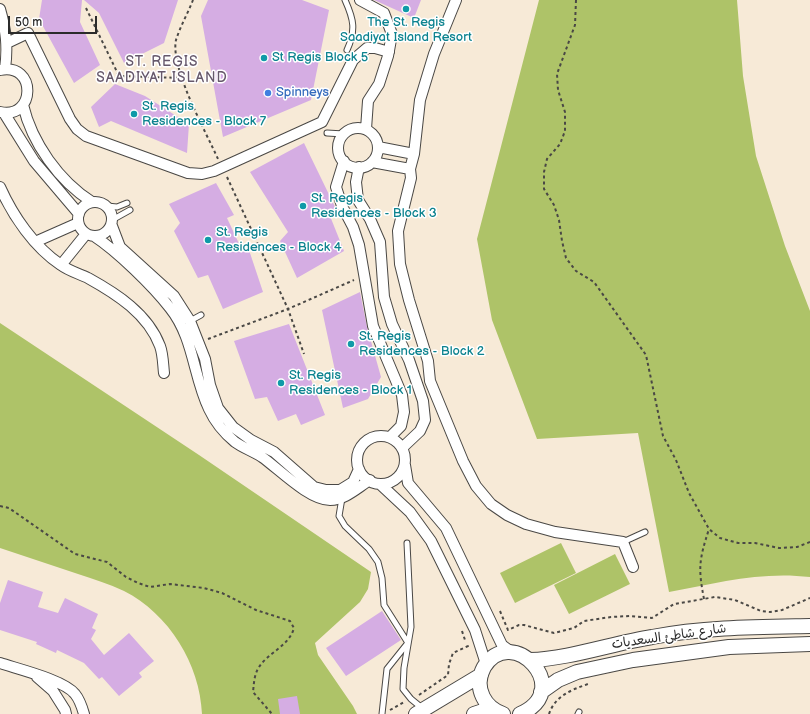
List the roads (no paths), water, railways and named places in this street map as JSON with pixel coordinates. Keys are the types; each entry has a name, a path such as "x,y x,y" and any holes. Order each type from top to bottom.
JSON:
{"street":[{"path":"360,0 384,13 392,34 379,84 368,102 366,129"},
{"path":"456,0 434,54 420,100 414,154 410,169 411,178 398,232 400,264 409,300 428,361 430,381 462,461 476,486 491,504 507,515 526,524 555,532 623,542 633,567"},
{"path":"0,9 6,31 7,43 3,69 19,73 27,85 27,99 23,105 14,111 2,112 34,161 90,235 108,245 171,309 187,337 201,391 218,426 236,442 279,469 308,493 320,499 329,500 342,498 370,480"},
{"path":"7,43 28,33 70,119 77,129 86,136 188,173 202,174 222,168 322,122 353,60 367,48 375,48 388,52"},
{"path":"23,105 27,123 42,150 66,180 80,194 92,202 97,202 107,206 110,210 112,223 120,246 174,296 190,321 199,342 210,385 218,408 233,426 250,440 274,452 314,487 326,490 340,490 353,482 359,469 358,453 361,446 374,437 390,437 402,448 408,483 446,528 502,645 513,653 530,660 539,672 542,685 538,702"},
{"path":"354,128 366,129 375,136 378,147 376,158 372,162 359,167 354,167 344,161 341,156 339,145 344,134 354,128"},
{"path":"378,147 414,154"},
{"path":"344,161 336,187 342,206 353,227 359,245 373,326 402,394 404,412 401,426 390,437"},
{"path":"372,162 410,169"},
{"path":"359,167 356,182 358,200 370,219 380,242 386,303 392,324 409,360 423,401 425,420 420,431 402,448"},
{"path":"0,187 11,210 35,242 61,265 89,279 134,307 150,328 160,347 164,373"},
{"path":"35,242 78,219 82,208 92,202"},
{"path":"61,265 90,235 106,233 112,223"},
{"path":"380,484 393,480 398,476 405,465"},
{"path":"359,469 370,480 380,484 410,512 431,541 475,630 484,670 481,694 492,709 501,714"},
{"name":"شارع شاطئ السعديات","path":"530,660 550,658 680,632 731,628 810,626"},
{"name":"شارع شاطئ السعديات","path":"520,714 538,702 558,680 577,672 639,658 729,646 810,644"},
{"path":"420,712 484,670 494,658 503,654 513,653"},
{"path":"0,663 33,673 65,686 74,693 82,705 84,714"},
{"path":"33,673 53,691 66,714"},
{"path":"474,714 482,711 501,714"}],"lane":[{"path":"345,0 353,23 353,36 347,50"},
{"path":"327,134 344,134"},
{"path":"107,206 117,207 127,203"},
{"path":"112,223 130,210"},
{"path":"190,321 201,315"},
{"path":"342,498 340,516 345,526 369,549 378,562 382,578 384,605 408,643"},
{"path":"623,542 645,532"},
{"path":"407,543 411,627 404,668 403,689 420,712"},
{"path":"382,714 387,669 408,643"}],"place":[{"name":"The St. Regis Saadiyat Island Resort","path":"406,9"},
{"name":"St Regis Block 5","path":"264,58"},
{"name":"Spinneys","path":"268,93"},
{"name":"St. Regis Residences - Block 7","path":"134,114"},
{"name":"St. Regis Residences - Block 3","path":"303,206"},
{"name":"St. Regis Residences - Block 4","path":"208,240"},
{"name":"St. Regis Residences - Block 2","path":"351,344"},
{"name":"St. Regis Residences - Block 1","path":"281,383"}],"district":[{"name":"ST. REGIS SAADIYAT ISLAND","path":"162,70"}]}
